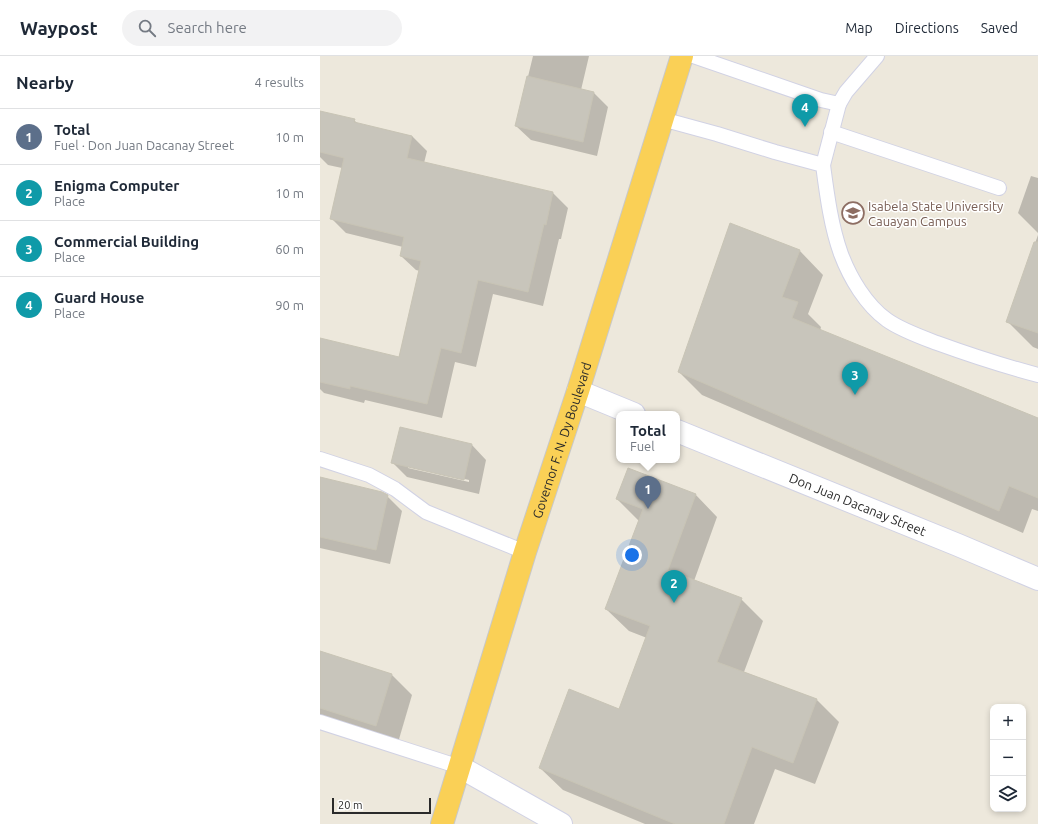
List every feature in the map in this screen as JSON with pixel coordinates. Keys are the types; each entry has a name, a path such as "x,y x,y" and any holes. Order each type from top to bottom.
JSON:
{"highway":[{"name":"Governor F. N. Dy Boulevard","path":"442,824 525,552 578,391 682,56"}],"street":[{"path":"578,391 627,411"},
{"name":"Don Juan Dacanay Street","path":"680,432 958,544 1038,579"},
{"path":"460,767 561,824"}],"lane":[{"path":"693,56 821,100 839,104"},
{"path":"877,56 846,92 839,104 822,165 834,228 841,254 853,281 867,300 887,320 917,336 972,356 1038,375"},
{"path":"662,119 822,165"},
{"path":"831,132 999,188"},
{"path":"320,459 369,474 426,512 525,552"},
{"path":"320,722 460,767"}],"building":[{"path":"527,76 594,92 583,142 515,126"},
{"path":"320,111 355,119 354,122 412,136 407,158 553,192 546,225 544,224 528,292 478,280 461,353 441,348 427,404 350,386 350,389 320,382 320,338 399,357 421,261 400,256 404,237 330,219 344,158 320,152"},
{"path":"730,223 800,250 782,297 798,302 792,318 1038,418 1038,498 1009,486 999,511 678,372"},
{"path":"1034,242 1038,242 1038,333 1006,322"},
{"path":"400,427 472,444 464,480 391,463"},
{"path":"628,468 696,494 668,570 742,598 717,662 817,699 793,763 752,747 724,824 675,824 539,768 569,689 619,709 650,626 605,609 643,509 616,499"},
{"path":"320,477 382,492 388,495 376,550 320,537"},
{"path":"320,651 392,674 376,726 320,708"}],"place":[{"name":"Guard House","path":"805,127"},
{"name":"Isabela State University Cauayan Campus","path":"853,213"},
{"name":"Commercial Building","path":"855,395"},
{"name":"Total","path":"648,509"},
{"name":"Enigma Computer","path":"674,603"}]}
